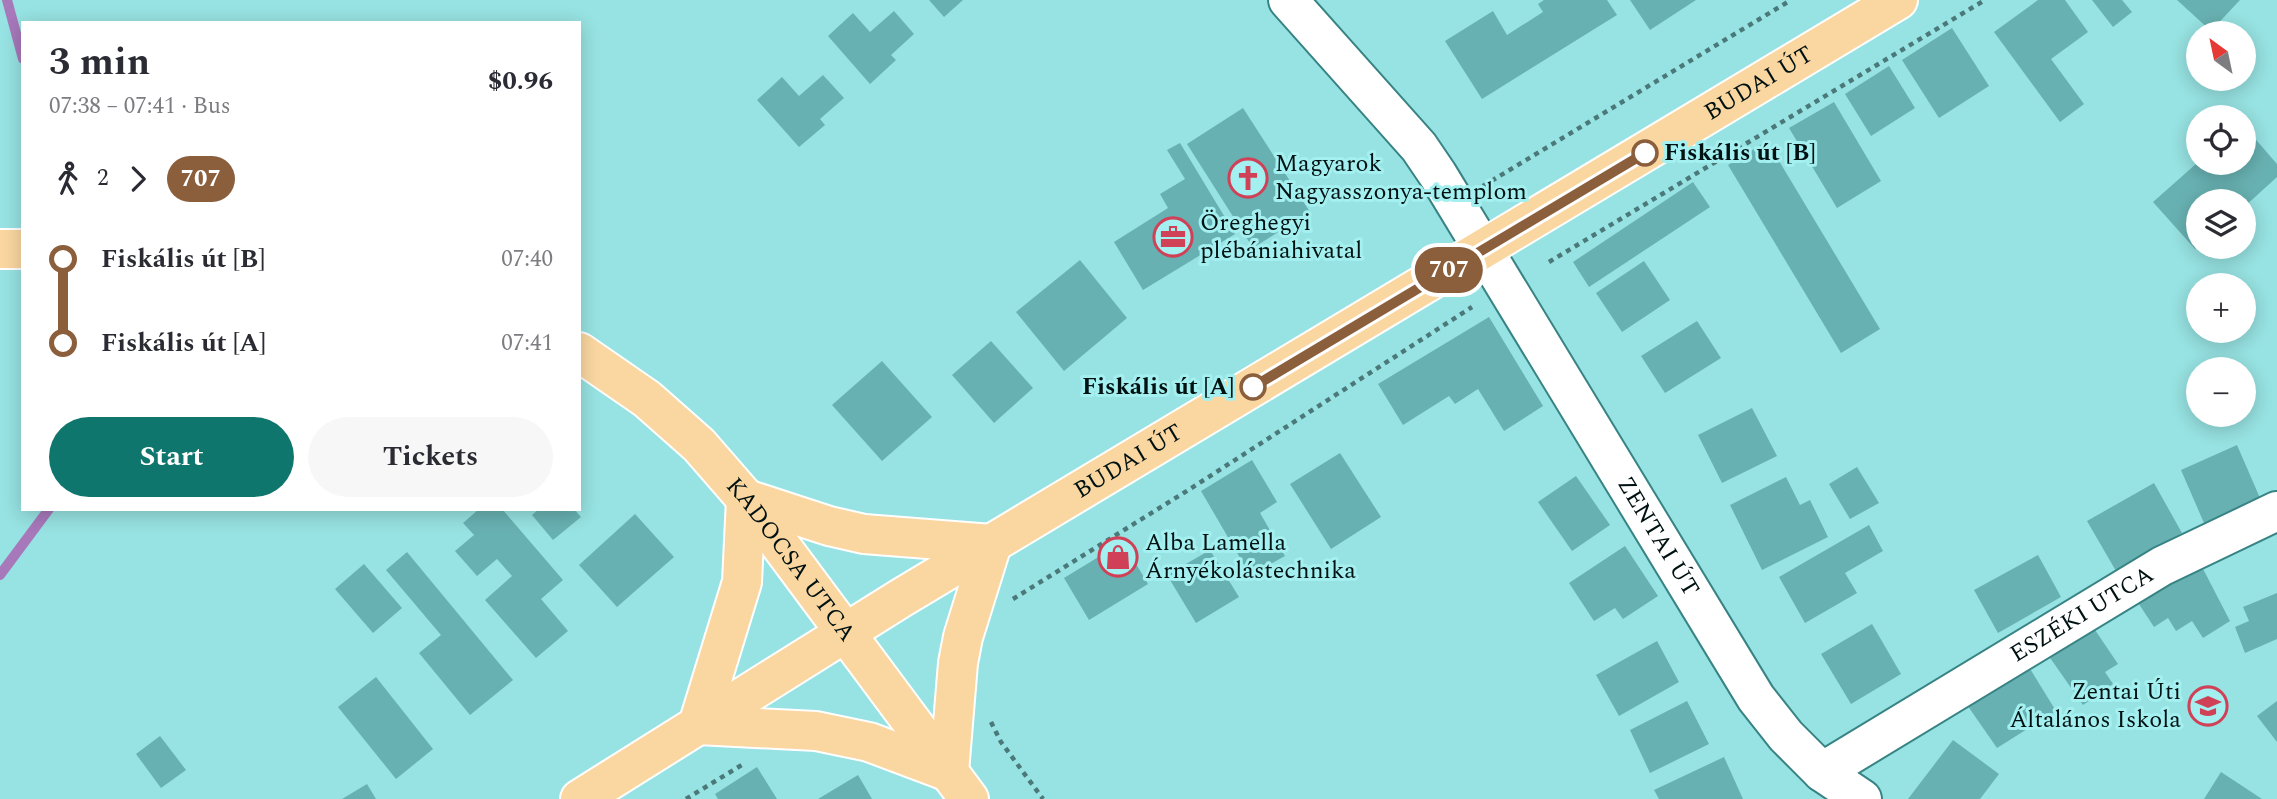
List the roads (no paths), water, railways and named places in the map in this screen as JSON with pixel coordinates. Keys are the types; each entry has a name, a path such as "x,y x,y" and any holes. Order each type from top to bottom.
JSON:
{"main road":[{"name":"BUDAI ÚT","path":"580,799 845,632 1898,0"},
{"path":"0,249 21,249"},
{"name":"KADOCSA UTCA","path":"581,353 647,399 699,446 746,499 959,786"},
{"path":"746,499 829,526 864,534 992,544 963,637 958,663 959,786 869,742 816,731 698,725 742,582 746,499"}],"street":[{"name":"ZENTAI ÚT","path":"1288,0 1419,147 1756,698 1786,736 1822,772 1862,799"},
{"name":"ESZÉKI UTCA","path":"1822,772 2162,566 2277,511"}],"waterway":[{"path":"7,0 21,52"},
{"path":"0,575 48,511"}],"place":[{"name":"Fiskális út [B]","path":"1645,153"},
{"name":"Magyarok Nagyasszonya-templom","path":"1248,178"},
{"name":"Öreghegyi plébániahivatal","path":"1173,237"},
{"name":"Fiskális út [A]","path":"1253,387"},
{"name":"Alba Lamella Árnyékolástechnika","path":"1118,557"},
{"name":"Zentai Úti Általános Iskola","path":"2208,706"}]}
